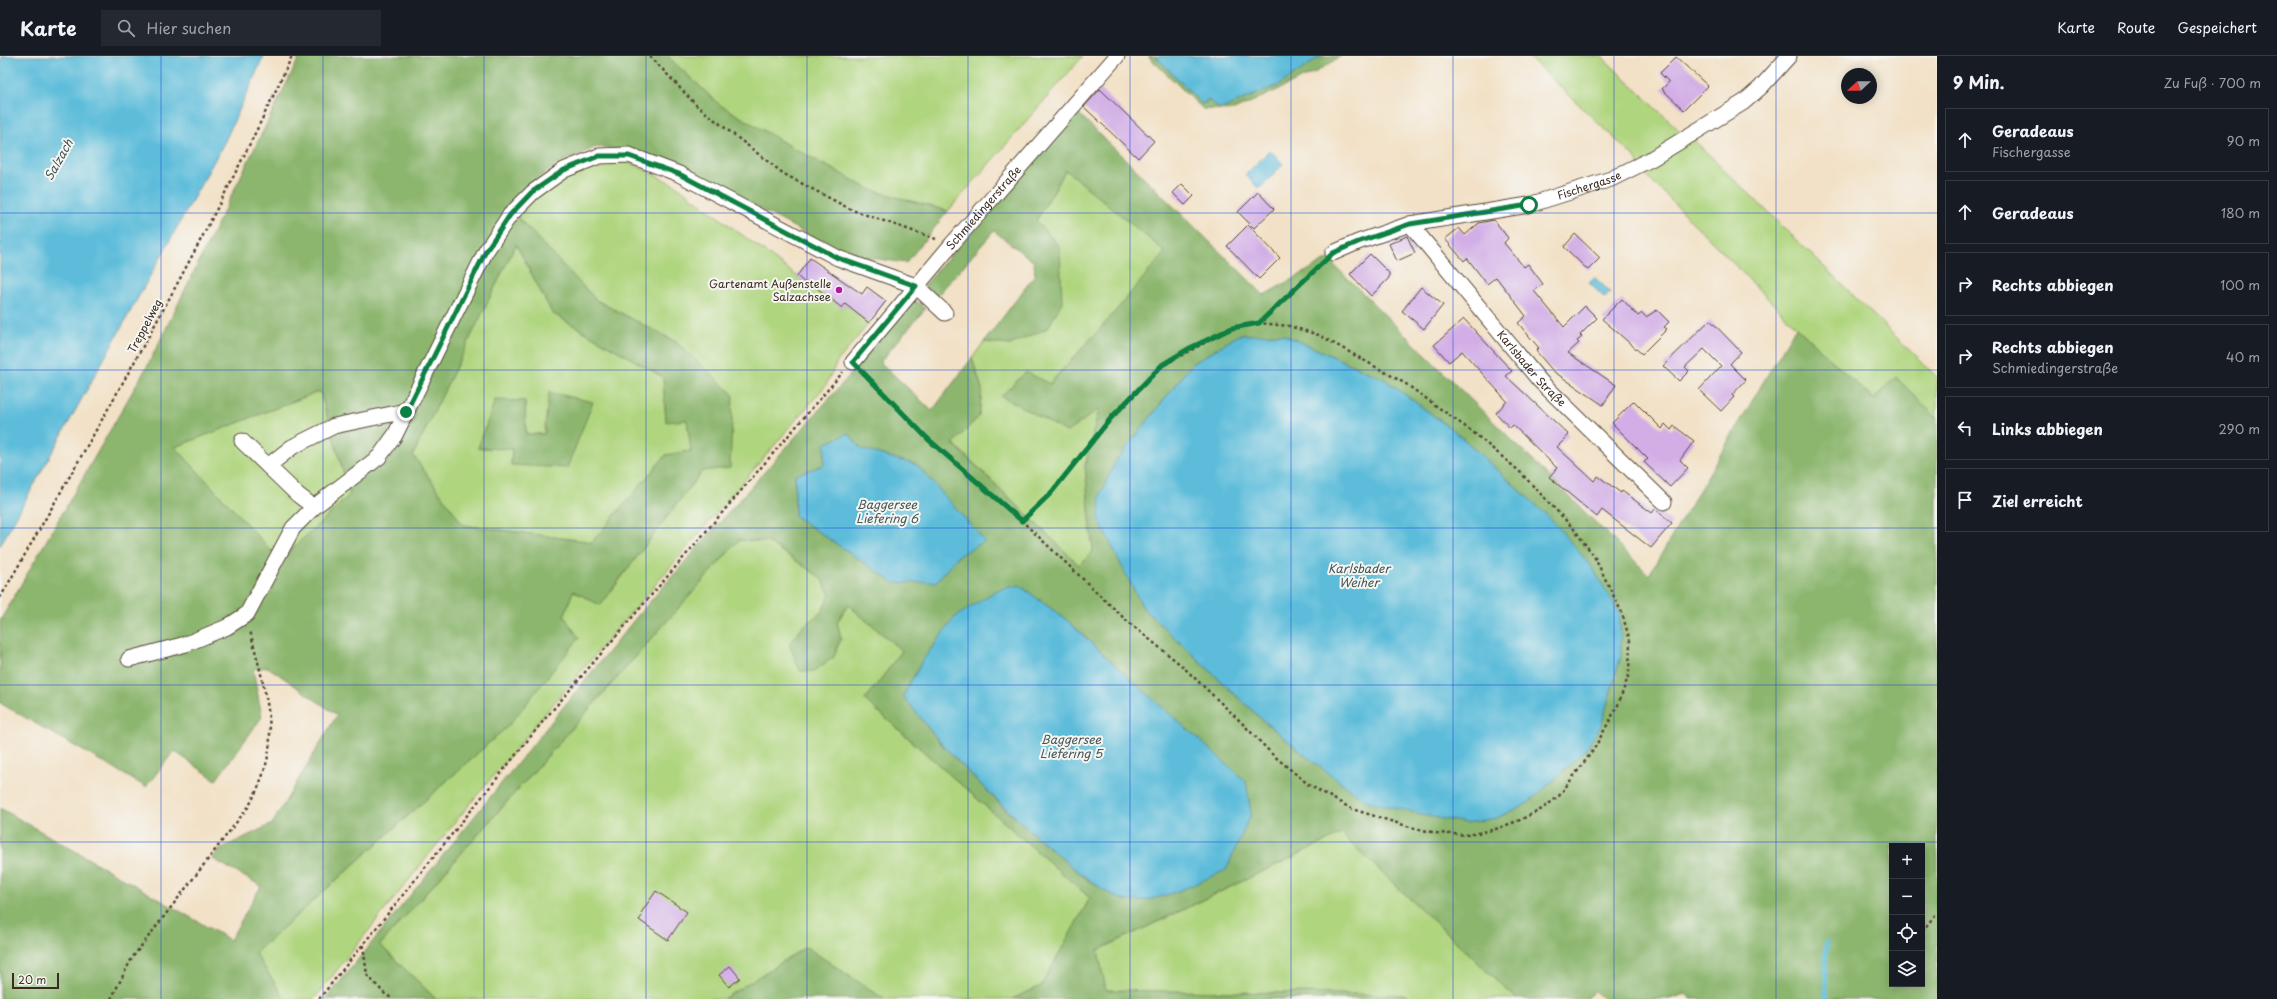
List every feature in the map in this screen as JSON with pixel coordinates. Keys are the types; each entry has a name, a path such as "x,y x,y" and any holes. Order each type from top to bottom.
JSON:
{"street":[{"name":"Schmiedingerstraße","path":"853,362 952,244 1117,56"},
{"name":"Fischergasse","path":"1333,253 1358,242 1410,224 1529,205 1611,179 1651,159 1744,102 1761,87 1789,56"},
{"path":"129,659 186,644 227,627 247,614 293,528 314,507 379,457 395,436 486,251 510,215 532,192 564,170 599,156 629,156 679,174 838,258 916,286 945,314"},
{"name":"Karlsbader Straße","path":"1410,224 1540,381 1664,502"},
{"path":"268,466 292,447 334,426 406,412"},
{"path":"242,441 298,495 314,507"}],"path":[{"name":"Treppelweg","path":"0,598 133,365 212,215 292,56"},
{"path":"650,56 697,106 784,174 852,210 952,244"},
{"path":"1259,323 1333,253"},
{"path":"319,999 544,720 853,362 928,439 1022,521 1128,621 1181,665 1241,722 1272,755 1309,785 1352,809 1410,828 1436,833 1468,834 1493,830 1520,820 1542,809 1559,796 1594,750 1618,705 1629,674 1630,641 1622,614 1594,556 1574,529 1519,471 1474,433 1406,384 1320,335 1289,326 1259,323 1232,328 1190,348 1162,365 1111,418 1051,493 1022,521"},
{"path":"110,999 132,958 249,806 258,790 269,748 268,716 247,614"},
{"path":"1925,927 1937,913"},
{"path":"363,945 367,975 393,999"}],"green space":[{"path":"300,56 667,56 720,105 788,145 871,190 948,211 906,263 844,254 680,166 630,150 596,147 560,163 526,186 507,206 596,300 676,342 733,394 730,468 702,471 600,605 573,591 564,616 579,638 509,725 255,953 285,999 0,999 0,808 230,940 261,886 213,859 218,850 272,824 337,715 268,667 253,669 262,717 216,780 174,751 146,787 0,703 0,621 149,363","holes":["516,244 552,313 663,377 666,422 687,420 691,451 666,455 592,542 463,525 413,455","320,391 350,495 280,560 175,447"]},
{"path":"667,56 1083,56 948,211 871,190 788,145 720,105"},
{"path":"1148,56 1155,56 1202,104 1322,56 1341,56 1316,72 1234,110 1203,109"},
{"path":"1528,56 1601,56 1681,132 1695,141 1937,377 1937,418 1896,377 1873,399 1796,327 1647,176 1635,158"},
{"path":"1075,110 1264,295 1328,259 1649,575 1796,327 1873,399 1896,377 1937,418 1937,999 1691,999 1686,994 1670,999 1604,999 1594,991 1587,999 1517,999 1341,834 1098,950 1106,990 1406,995 1406,999 1012,999 1041,986 1090,898 865,700 902,651 848,605 837,622 841,638 834,657 814,671 800,671 789,644 802,627 822,612 830,594 820,577 768,542 739,540 380,945 436,999 326,999 639,614 850,375 914,299 925,309 880,362 932,411 972,358 982,389 979,416 953,444 1079,565 1093,551 1085,466 1099,409 1067,432 1001,396 1026,372 1050,384 1108,320 1165,252 1066,170 1036,221 1060,247 1062,302 1048,328 1010,345 984,342 1035,275 1034,262 994,231 937,296 924,286","holes":["1282,334 1384,379 1457,433 1551,519 1621,656 1601,726 1312,761 1258,716 1143,608 1116,461 1192,364 1239,335","848,433 861,449 917,465 984,541 958,556 936,582 837,543 795,516 795,475 824,465","1019,585 1068,621 1128,677 1091,883 1004,808 941,744 903,696 922,661"]},
{"path":"600,161 629,162 677,186 806,283 808,281 842,308 845,304 869,323 837,362 826,385 542,717 455,822 314,999 285,999 255,953 509,725 564,616 573,591 601,605 702,470 676,342 596,300 517,217 536,197 566,174"},
{"path":"1066,170 1166,252 1108,320 1049,384 1002,396 1067,432 1099,409 1085,466 1093,551 1079,565 953,443 979,416 982,389 972,358 984,342 1010,345 1060,247 1036,221"},
{"path":"516,244 552,313 663,377 666,421 687,419 691,451 666,455 592,542 463,525 413,455","holes":["525,401 526,434 544,434 511,465 512,449"]},
{"path":"320,391 350,495 280,560 175,447"},
{"path":"549,392 593,402 567,468 511,465 512,449 478,448 495,400 525,401 526,434 544,434"},
{"path":"739,540 768,542 820,577 830,594 822,612 802,627 841,638 837,622 848,605 902,651 865,700 1090,898 1041,986 1012,999 884,999 806,947 723,999 436,999 380,945"},
{"path":"1341,834 1517,999 1406,999 1406,995 1106,990 1097,951"},
{"path":"806,947 884,999 723,999"}],"water":[{"name":"Salzach","path":"3,56 264,56 224,143 0,546 0,62"},
{"path":"1155,56 1322,56 1279,85 1221,109 1208,100 1202,104"},
{"path":"1270,150 1283,164 1259,189 1245,175"},
{"path":"1594,277 1610,292 1605,298 1589,283"},
{"name":"Karlsbader Weiher","path":"1282,334 1384,379 1457,433 1551,519 1592,567 1620,614 1621,656 1601,726 1586,749 1553,781 1528,803 1497,818 1467,823 1442,819 1366,801 1312,761 1258,716 1143,608 1099,521 1100,495 1116,461 1192,364 1239,335"},
{"name":"Baggersee Liefering 6","path":"848,433 861,449 917,465 985,541 958,556 936,582 894,583 795,516 795,475 824,465 825,444"},
{"name":"Baggersee Liefering 5","path":"1019,585 1068,621 1128,677 1246,781 1251,814 1226,870 1179,891 1154,898 1129,901 1113,895 1089,880 1032,833 1003,806 941,743 903,696 922,661 955,617 997,590"}],"building":[{"path":"1676,57 1708,86 1684,110 1662,89 1669,82 1660,73"},
{"path":"1100,89 1154,141 1138,158 1084,107"},
{"path":"1182,184 1194,196 1185,205 1173,193"},
{"path":"1258,192 1274,209 1254,228 1238,212"},
{"path":"1494,220 1508,238 1504,243 1524,267 1528,264 1543,284 1534,291 1564,327 1585,306 1597,318 1580,335 1582,337 1577,341 1579,343 1568,353 1616,385 1603,405 1553,371 1536,351 1539,348 1518,323 1526,316 1496,277 1487,284 1467,258 1464,261 1445,239 1459,228 1465,235 1479,223"},
{"path":"1248,225 1280,258 1259,279 1227,246"},
{"path":"1575,234 1600,258 1588,270 1564,247"},
{"path":"1407,236 1415,253 1397,261 1389,244"},
{"path":"1370,254 1389,273 1389,278 1371,296 1350,274"},
{"name":"Gartenamt Außenstelle Salzachsee","path":"810,258 862,294 867,287 886,301 869,323 845,304 842,308 808,281 806,284 797,276"},
{"path":"1421,287 1443,305 1424,329 1402,311"},
{"path":"1622,299 1638,316 1642,313 1646,317 1657,310 1669,322 1664,327 1667,329 1642,354 1602,319"},
{"path":"1464,319 1512,371 1506,376 1569,435 1557,447 1594,481 1598,476 1652,513 1655,509 1672,523 1651,548 1602,510 1597,517 1549,477 1557,468 1513,425 1510,428 1496,413 1507,401 1462,351 1449,362 1434,345"},
{"path":"1710,320 1741,352 1730,364 1746,380 1732,395 1734,397 1721,411 1699,390 1721,366 1704,349 1685,367 1689,371 1679,381 1663,366"},
{"path":"1634,401 1662,429 1665,424 1671,430 1674,426 1694,441 1680,460 1688,468 1670,487 1644,462 1648,459 1612,423"},
{"path":"656,891 687,912 668,940 639,920 643,915 641,913"},
{"path":"730,966 740,978 729,987 719,975"}],"waterway":[{"path":"1827,942 1825,969 1827,999"}],"place":[{"name":"Gartenamt Außenstelle Salzachsee","path":"839,290"}],"route":[{"path":"406,412 486,251 510,215 532,192 564,170 599,156 629,156 679,174 838,258 916,286 853,362 928,439 1022,521 1051,493 1111,418 1162,365 1190,348 1232,328 1259,323 1333,253 1358,242 1410,224 1529,205"}]}
